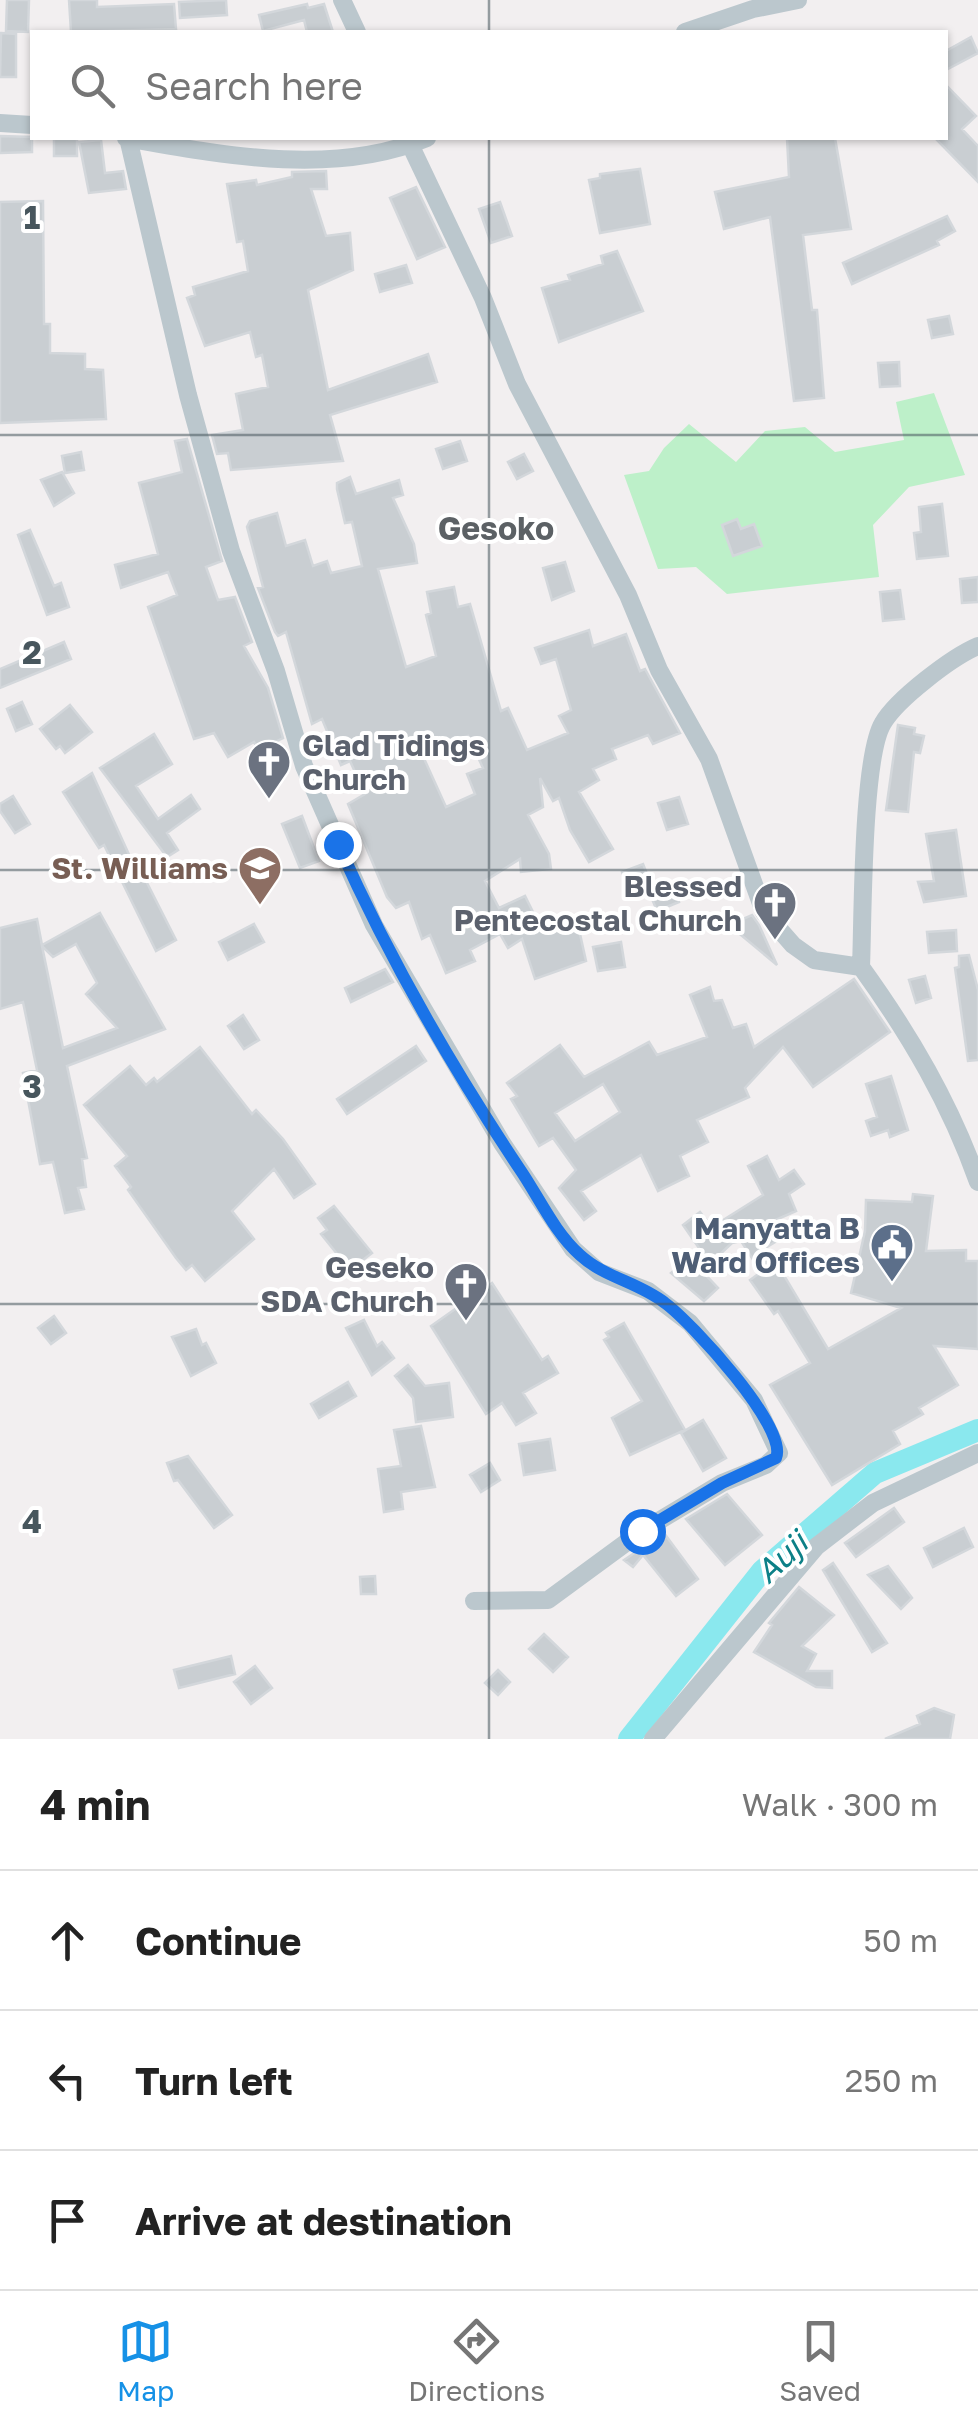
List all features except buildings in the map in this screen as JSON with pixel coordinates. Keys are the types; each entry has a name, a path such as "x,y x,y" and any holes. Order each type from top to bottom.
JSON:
{"street":[{"path":"342,0 356,30"},
{"path":"692,30 753,9 798,0"},
{"path":"0,122 30,125"},
{"path":"127,140 230,552 276,670 304,766 374,925 502,1143 572,1248 598,1272 648,1291 690,1323 754,1400 779,1452 766,1464 722,1483 642,1531 548,1600 474,1601"},
{"path":"139,140 232,155 310,158 385,153 414,140 517,384 628,595 659,670 709,759 764,912 793,945 814,960 861,967"},
{"path":"978,646 893,710 877,736 866,830 861,967 912,1038 960,1130 978,1182"},
{"path":"653,1739 816,1546 873,1503 978,1453"}],"green space":[{"path":"934,393 965,475 909,487 873,525 879,577 727,594 696,567 658,569 624,475 649,471 664,448 689,424 736,462 765,431 805,427 835,452 904,440 896,402"}],"waterway":[{"name":"Auji","path":"629,1739 762,1571 875,1473 978,1430"}],"place":[{"name":"Glad Tidings Church","path":"269,800"},
{"name":"St. Williams","path":"260,906"},
{"name":"Blessed Pentecostal Church","path":"775,941"},
{"name":"Manyatta B Ward Offices","path":"892,1283"},
{"name":"Geseko SDA Church","path":"466,1322"}],"district":[{"name":"Gesoko","path":"496,528"}],"route":[{"path":"338,844 374,925 502,1143 557,1228 598,1272 648,1291 690,1323 754,1400 777,1444 776,1458 722,1483 642,1531"}]}
